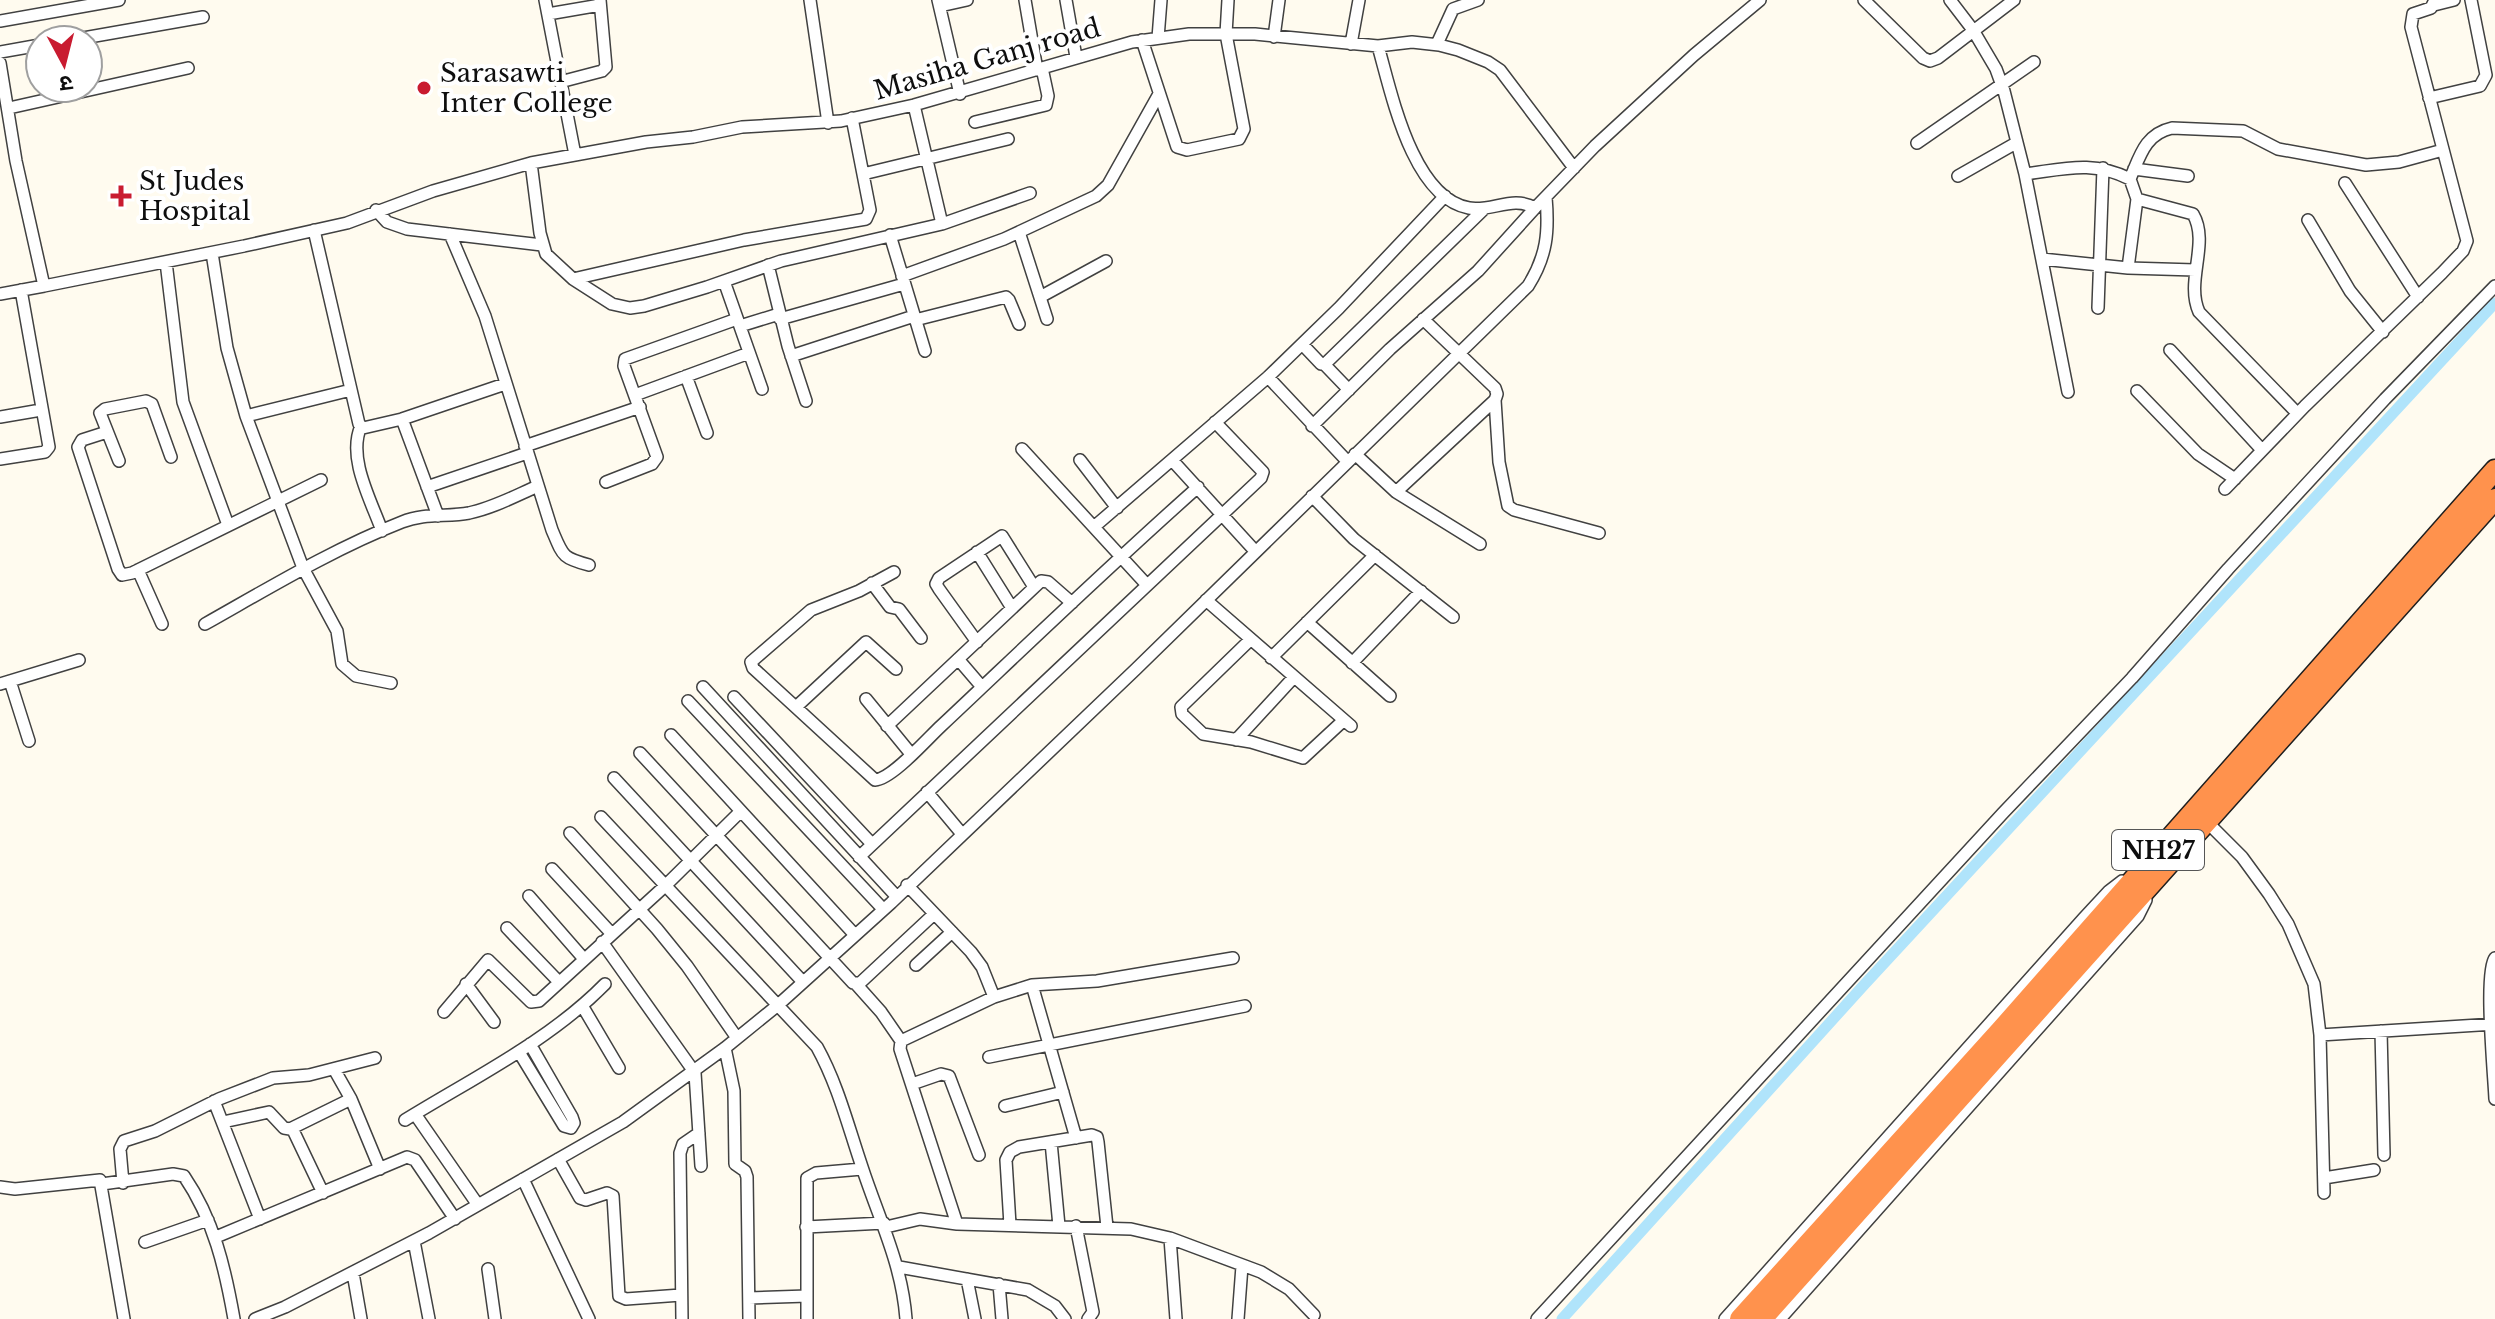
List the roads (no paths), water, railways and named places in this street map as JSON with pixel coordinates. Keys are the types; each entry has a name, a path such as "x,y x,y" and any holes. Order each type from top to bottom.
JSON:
{"highway":[{"name":"NH27","path":"2149,873 2207,822 2321,680 2347,638 2495,470"},
{"name":"NH27","path":"1762,1319 2007,1035 2321,680 2352,658 2495,499"},
{"name":"NH27","path":"1740,1319 2007,1035"}],"street":[{"path":"0,21 119,0"},
{"path":"545,0 575,155"},
{"path":"810,0 828,123"},
{"path":"960,94 939,3 967,0"},
{"path":"975,122 1046,105 1048,96 1025,0"},
{"path":"1066,0 1076,57"},
{"path":"1158,38 1161,0"},
{"path":"1142,40 1173,141 1181,149 1235,140 1242,136 1244,129 1226,34 1228,0"},
{"path":"1274,37 1279,0"},
{"path":"1351,44 1359,0"},
{"path":"1437,44 1453,9 1478,0"},
{"path":"1312,426 1423,319 1478,271 1574,168 1694,55 1760,0"},
{"path":"1950,0 1973,30 2001,83 2025,174 2068,392"},
{"path":"1870,2 1923,58 1930,61 2014,0"},
{"path":"2225,489 2297,413 2463,251 2467,241 2411,27 2413,14 2434,2 2454,0"},
{"path":"2429,98 2480,86 2484,81 2486,75 2471,0"},
{"path":"548,14 600,3 606,67 602,71 560,82"},
{"path":"104,34 203,17"},
{"name":"Masiha Ganj road","path":"0,294 347,223 376,210 531,163 742,127 828,123 960,94 1076,57 1142,40 1189,34 1378,46 1412,42 1437,44 1488,62 1500,70 1574,168"},
{"path":"1378,46 1397,115 1409,144 1423,170 1445,196 1463,207 1485,208 1525,202 1535,208"},
{"path":"0,52 24,48"},
{"path":"1917,143 2034,62"},
{"path":"0,63 16,161 44,286"},
{"path":"9,108 188,68"},
{"path":"606,482 655,462 656,451 625,359 739,322 780,317 903,280 1019,232 1103,191 1159,94"},
{"path":"914,105 942,224"},
{"path":"573,279 744,240 866,219 870,210 852,118"},
{"path":"2128,268 2137,199 2132,174 2148,141 2161,130 2243,131 2278,149 2366,165 2399,162 2443,150"},
{"path":"863,174 1008,139"},
{"path":"1958,176 2016,143"},
{"path":"531,163 542,245 553,262 612,304 630,308 768,265 942,224 1030,193"},
{"path":"2025,174 2087,166 2132,174 2188,176"},
{"path":"2098,308 2103,168"},
{"path":"2345,183 2418,297"},
{"path":"1095,526 1268,377 1445,196"},
{"path":"255,1319 286,1313 623,1122 695,1073 778,1005 897,897 1528,286 1540,267 1549,234 1546,197"},
{"path":"2137,199 2193,214 2199,232 2194,296 2199,312 2297,413"},
{"path":"1324,364 1485,208"},
{"path":"376,210 395,227 542,245"},
{"path":"2308,220 2350,291 2383,332"},
{"path":"314,230 361,426 355,441 356,454 382,531"},
{"path":"1019,232 1047,319"},
{"path":"450,234 485,316 562,554 566,559 589,565"},
{"path":"890,235 925,351"},
{"path":"212,253 227,348 246,416 303,568 337,631 344,666 356,676 391,683"},
{"path":"2042,259 2128,268 2195,270"},
{"path":"1040,297 1106,261"},
{"path":"166,262 183,402 228,525"},
{"path":"768,265 780,317 806,401"},
{"path":"724,281 762,389"},
{"path":"1537,1319 2003,813 2132,678 2374,411 2495,286"},
{"path":"0,459 47,450 49,442 21,290"},
{"path":"791,356 915,318 1006,297 1019,324"},
{"path":"1423,319 1495,388 1499,462 1508,506 1599,533"},
{"path":"1302,344 1349,390"},
{"path":"2170,350 2262,450"},
{"path":"635,395 749,353"},
{"path":"686,376 707,433"},
{"path":"1268,377 1312,426 1351,457 1396,492 1480,544"},
{"path":"361,426 369,428 402,419 505,384"},
{"path":"246,416 351,390"},
{"path":"2137,391 2198,454 2235,479"},
{"path":"119,461 101,417 102,411 149,400 171,457"},
{"path":"1396,492 1495,400"},
{"path":"427,487 640,407"},
{"path":"0,417 41,410"},
{"path":"402,419 438,516"},
{"path":"859,857 1263,474 1251,457 1215,422"},
{"path":"107,432 82,440 78,447 119,572 126,575 321,480"},
{"path":"1022,449 1147,585"},
{"path":"1080,460 1117,508"},
{"path":"1172,460 1255,551"},
{"path":"205,624 303,568 413,518 481,510 538,486"},
{"path":"894,572 811,610 752,660 753,668 875,780 884,778 911,754 1121,555 1198,487"},
{"path":"1312,496 1354,539 1453,617"},
{"path":"977,642 936,584 939,578 1002,536 1034,587"},
{"path":"977,552 1012,608"},
{"path":"1271,658 1375,555"},
{"path":"138,570 162,624"},
{"path":"887,726 1034,587 1046,581 1072,603"},
{"path":"872,583 890,607 899,609 921,638"},
{"path":"1352,663 1421,591"},
{"path":"1206,600 1348,723 1303,758 1262,745 1199,733 1182,714 1181,709 1250,640"},
{"path":"1307,622 1390,696"},
{"path":"796,707 866,642 896,669"},
{"path":"958,659 982,687"},
{"path":"29,741 5,683 79,660"},
{"path":"1236,740 1294,677"},
{"path":"703,687 897,897"},
{"path":"734,697 872,844"},
{"path":"866,699 911,754"},
{"path":"688,701 883,909"},
{"path":"671,735 855,935"},
{"path":"640,753 856,984 901,1041 900,1049 957,1224"},
{"path":"614,778 803,982"},
{"path":"927,792 962,834"},
{"path":"444,1012 488,960 533,1003 539,1001 665,886 741,811"},
{"path":"601,817 817,1047 839,1094 862,1169 899,1267 906,1319"},
{"path":"2207,822 2242,857 2288,924 2314,984 2320,1035 2324,1193"},
{"path":"570,833 687,966 737,1038"},
{"path":"552,869 611,933"},
{"path":"1725,1319 2109,891 2149,873"},
{"path":"1780,1319 2138,916 2149,873"},
{"path":"907,885 978,960 994,997"},
{"path":"529,896 584,959"},
{"path":"856,984 934,914"},
{"path":"507,928 559,982"},
{"path":"916,965 952,932"},
{"path":"602,942 695,1073 701,1166"},
{"path":"901,1041 994,997 1032,985 1097,981 1233,958"},
{"path":"2495,958 2490,969 2495,1099"},
{"path":"466,984 494,1022"},
{"path":"478,1205 410,1117 519,1052 583,1007 605,984"},
{"path":"1032,985 1076,1138"},
{"path":"989,1057 1245,1006"},
{"path":"583,1007 619,1068"},
{"path":"2320,1035 2493,1024"},
{"path":"2381,1031 2384,1155"},
{"path":"519,1052 564,1126 571,1128 574,1123 572,1117 530,1044"},
{"path":"725,1048 734,1091 735,1164 745,1171 747,1177 749,1319"},
{"path":"123,1183 121,1143 165,1127 214,1101 273,1078 309,1075 375,1058"},
{"path":"334,1069 351,1099 380,1169"},
{"path":"912,1084 941,1074 949,1076 979,1155"},
{"path":"1005,1106 1063,1092"},
{"path":"223,1122 269,1112 284,1128 292,1128 351,1099"},
{"path":"214,1101 260,1219"},
{"path":"292,1128 323,1193"},
{"path":"682,1319 680,1153 683,1144 699,1133"},
{"path":"1010,1225 1007,1155 1019,1147 1092,1135 1098,1138 1107,1227"},
{"path":"1051,1142 1059,1226"},
{"path":"216,1237 403,1158 413,1158 455,1219"},
{"path":"558,1159 580,1198 586,1200 607,1193 613,1196 619,1296 626,1299 681,1295"},
{"path":"807,1319 806,1183 810,1175 862,1169"},
{"path":"2324,1178 2374,1170"},
{"path":"102,1184 181,1174 216,1237 234,1319"},
{"path":"0,1187 15,1189 95,1178 100,1180 124,1319"},
{"path":"523,1179 589,1319"},
{"path":"806,1227 885,1225 920,1219 957,1224 1131,1229 1170,1238 1261,1272 1289,1289 1314,1315"},
{"path":"145,1242 208,1220"},
{"path":"1076,1226 1093,1312 1088,1319"},
{"path":"1170,1238 1176,1319"},
{"path":"414,1241 429,1319"},
{"path":"1238,1319 1242,1266"},
{"path":"899,1267 1028,1290 1043,1296 1065,1319"},
{"path":"488,1269 495,1319"},
{"path":"353,1273 361,1319"},
{"path":"967,1279 975,1319"},
{"path":"999,1284 1002,1319"},
{"path":"749,1298 807,1296"}],"waterway":[{"path":"1562,1319 1863,986 2495,303"}],"place":[{"name":"Sarasawti Inter College","path":"424,88"},
{"name":"St Judes Hospital","path":"121,196"}]}
